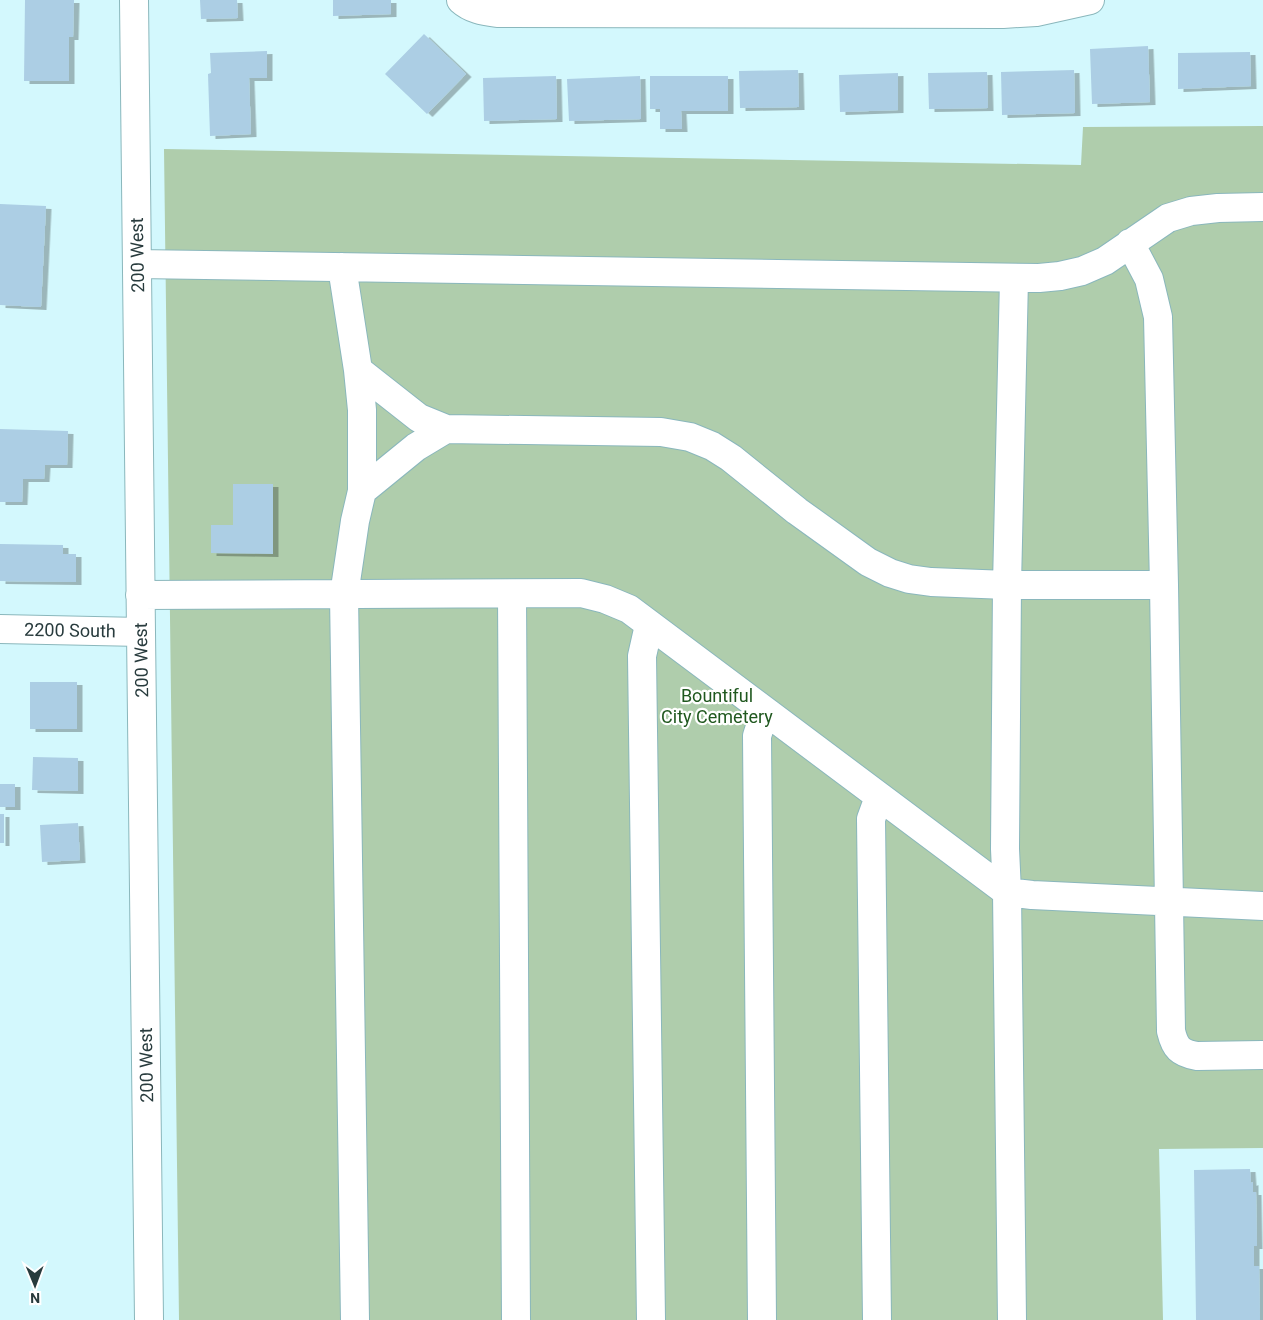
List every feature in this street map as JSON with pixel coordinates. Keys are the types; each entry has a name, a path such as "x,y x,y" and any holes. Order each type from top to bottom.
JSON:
{"street":[{"name":"200 West","path":"134,0 149,1320"},
{"path":"462,1 484,12 497,13 1004,14 1036,12 1090,0"},
{"path":"137,264 1039,278 1082,271 1105,261 1168,218 1192,211 1218,208 1263,207"},
{"path":"1130,243 1149,279 1158,317 1171,1031 1179,1050 1187,1054 1197,1056 1263,1055"},
{"path":"342,267 358,370 362,410 362,491 355,522 344,595 355,1320"},
{"path":"1012,1320 1008,892 1005,849 1007,585 1014,278"},
{"path":"358,370 419,418 446,429 661,432 690,437 712,446 731,458 797,511 868,562 890,573 931,582 1007,585 1164,585"},
{"path":"362,491 416,447 446,429"},
{"path":"140,595 581,593 605,599 629,610 650,625 1008,892 1032,895 1263,906"},
{"path":"512,594 516,1320"},
{"path":"650,625 642,656 650,1320"},
{"name":"2200 South","path":"0,629 141,632"},
{"path":"762,1320 757,736 765,711"},
{"path":"877,1320 871,819 879,797"}],"green space":[{"name":"Bountiful City Cemetery","path":"1263,126 1263,1148 1159,1149 1163,1320 179,1320 164,149 1081,165 1083,127"}],"building":[{"path":"25,0 74,0 73,37 69,37 69,81 24,81"},
{"path":"200,0 237,0 238,18 201,19"},
{"path":"333,0 391,0 391,14 333,16"},
{"path":"424,34 466,74 427,114 385,74"},
{"path":"1148,46 1150,102 1092,104 1090,49"},
{"path":"267,51 267,78 249,78 251,134 210,136 208,74 211,73 210,53"},
{"path":"1250,52 1251,86 1178,89 1178,53"},
{"path":"798,70 799,107 740,108 739,71"},
{"path":"1074,70 1075,113 1002,115 1001,72"},
{"path":"987,72 988,108 929,109 928,73"},
{"path":"898,73 898,110 840,112 839,75"},
{"path":"556,76 557,119 484,121 483,78"},
{"path":"640,76 641,119 569,121 567,79"},
{"path":"650,76 728,76 728,111 681,111 682,129 660,129 660,109 650,109"},
{"path":"0,204 46,206 41,307 0,305"},
{"path":"0,429 68,431 67,465 45,465 44,479 23,479 22,502 0,502"},
{"path":"233,484 273,484 273,554 211,553 211,525 233,525"},
{"path":"0,544 63,545 63,554 76,554 76,582 0,581"},
{"path":"30,682 77,682 77,729 30,729"},
{"path":"33,757 78,758 78,791 32,790"},
{"path":"0,784 15,784 15,807 0,807"},
{"path":"0,814 4,814 4,843 0,843"},
{"path":"78,823 80,860 42,862 40,825"},
{"path":"1250,1169 1253,1192 1256,1192 1257,1246 1254,1246 1254,1266 1259,1266 1260,1320 1196,1320 1194,1170"}]}
